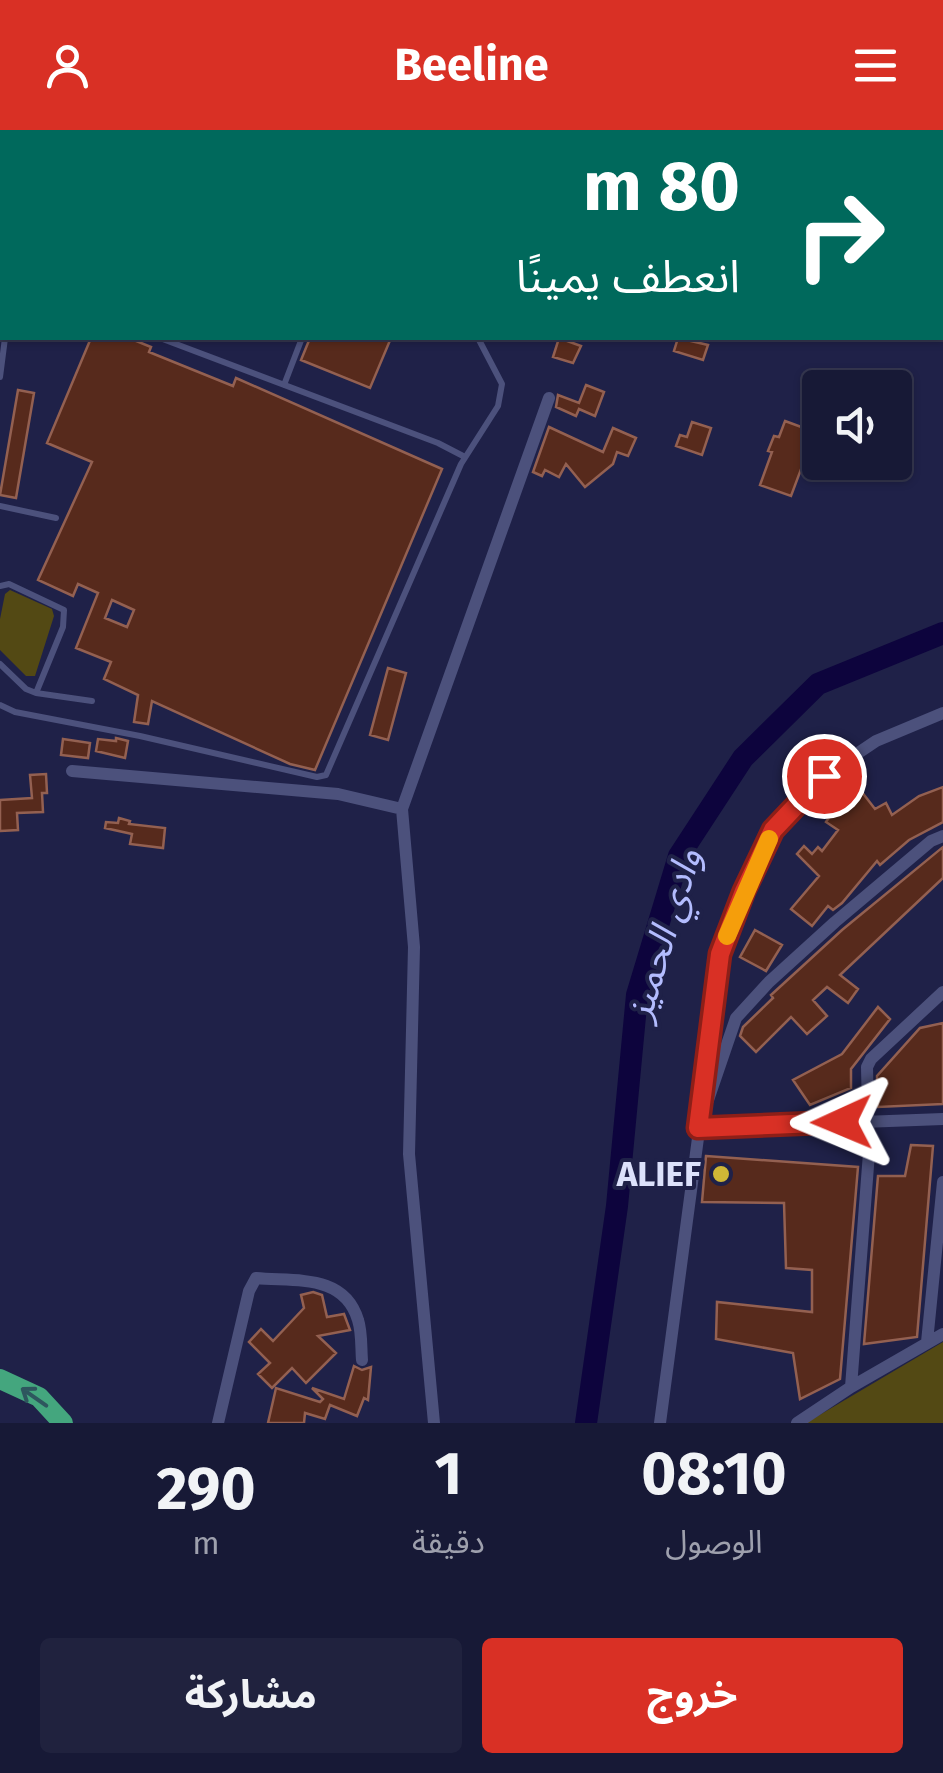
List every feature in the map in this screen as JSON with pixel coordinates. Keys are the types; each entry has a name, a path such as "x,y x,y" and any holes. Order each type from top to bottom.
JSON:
{"highway":[{"path":"0,1379 39,1397 62,1423"}],"street":[{"path":"434,1423 408,1154 414,946 402,809 549,398"},
{"path":"660,1423 720,954 744,891 773,830 824,776 876,741 943,713"},
{"path":"72,771 338,794 402,809"},
{"path":"698,1128 736,1018 835,922 931,841 943,836"},
{"path":"850,1387 869,1121 867,1067 943,992"},
{"path":"698,1128 943,1119"},
{"path":"926,1342 943,1182"},
{"path":"218,1423 249,1291 256,1278 320,1282 340,1293 359,1321 362,1360"},
{"path":"798,1423 850,1387 943,1334"}],"lane":[{"path":"0,377 6,340"},
{"path":"165,340 438,443 465,457"},
{"path":"284,384 301,340"},
{"path":"0,706 317,777 326,774 465,457 498,406 502,384 479,340"},
{"path":"0,506 56,518"},
{"path":"0,586 9,584 64,610 63,627 36,693"},
{"path":"0,664 26,689 92,701"}],"shaded area":[{"path":"10,590 52,609 54,616 35,676 26,676 0,650 0,619 5,594"},
{"path":"943,1342 943,1423 806,1423"}],"building":[{"path":"90,340 134,340 151,347 149,352 233,386 236,378 442,469 315,770 290,764 152,701 148,724 134,722 138,695 104,679 111,662 76,648 98,593 78,584 73,596 38,580 92,462 47,443","holes":["112,600 134,610 127,627 105,618"]},
{"path":"309,340 390,340 370,388 301,360"},
{"path":"558,340 581,346 573,363 553,357"},
{"path":"677,340 708,345 703,360 674,351"},
{"path":"586,385 604,392 595,416 579,409 576,416 556,407 558,395 579,403"},
{"path":"18,390 34,393 16,498 0,495"},
{"path":"785,421 802,427 802,467 791,496 760,485 772,452 768,451 774,436 779,437"},
{"path":"692,422 711,428 702,455 676,446 680,435 687,437"},
{"path":"549,427 603,452 613,428 636,438 628,456 617,452 613,464 585,487 566,464 559,477 545,470 542,476 533,472"},
{"path":"388,668 406,673 388,740 370,735"},
{"path":"63,739 90,743 88,758 61,755"},
{"path":"98,739 128,741 125,758 96,751"},
{"path":"46,774 43,812 17,813 18,830 0,831 0,800 32,798 30,775"},
{"path":"858,787 875,809 886,803 892,815 919,796 943,787 943,822 909,840 880,865 877,861 842,903 833,910 828,906 812,926 791,909 819,876 797,854 804,846 812,854 818,847 822,851 838,830 826,822 840,801"},
{"path":"119,818 130,821 129,824 165,828 163,848 130,844 132,834 105,828 106,822 118,823"},
{"path":"943,847 943,878 840,975 858,989 848,1003 827,987 813,1000 827,1016 807,1034 791,1017 756,1052 740,1036 743,1027 773,998 771,995"},
{"path":"755,930 782,945 766,971 740,957"},
{"path":"878,1007 890,1019 851,1069 851,1088 810,1105 793,1080 842,1054"},
{"path":"943,1023 943,1104 878,1107 877,1076 920,1028"},
{"path":"911,1145 933,1146 917,1337 864,1344 878,1176 905,1176"},
{"path":"706,1156 858,1167 840,1379 800,1399 793,1353 716,1339 717,1302 812,1312 812,1270 786,1268 784,1203 702,1202"},
{"path":"301,1295 322,1295 327,1317 344,1314 350,1330 318,1336 336,1353 306,1383 292,1368 272,1388 258,1374 270,1363 249,1342 261,1329 273,1341 304,1308"},
{"path":"354,1366 362,1370 371,1367 368,1400 364,1398 357,1416 330,1405 325,1419 305,1413 304,1423 268,1423 276,1388 320,1402 323,1399 312,1388 344,1399"}],"waterway":[{"name":"وادي الحميز","path":"586,1423 617,1206 637,995 679,856 743,758 818,684 943,633"}],"slow traffic":[{"path":"727,936 769,839"}],"place":[{"name":"ALIEF","path":"721,1174"}],"route":[{"path":"824,776 773,830 720,954 698,1128 842,1122"}]}
